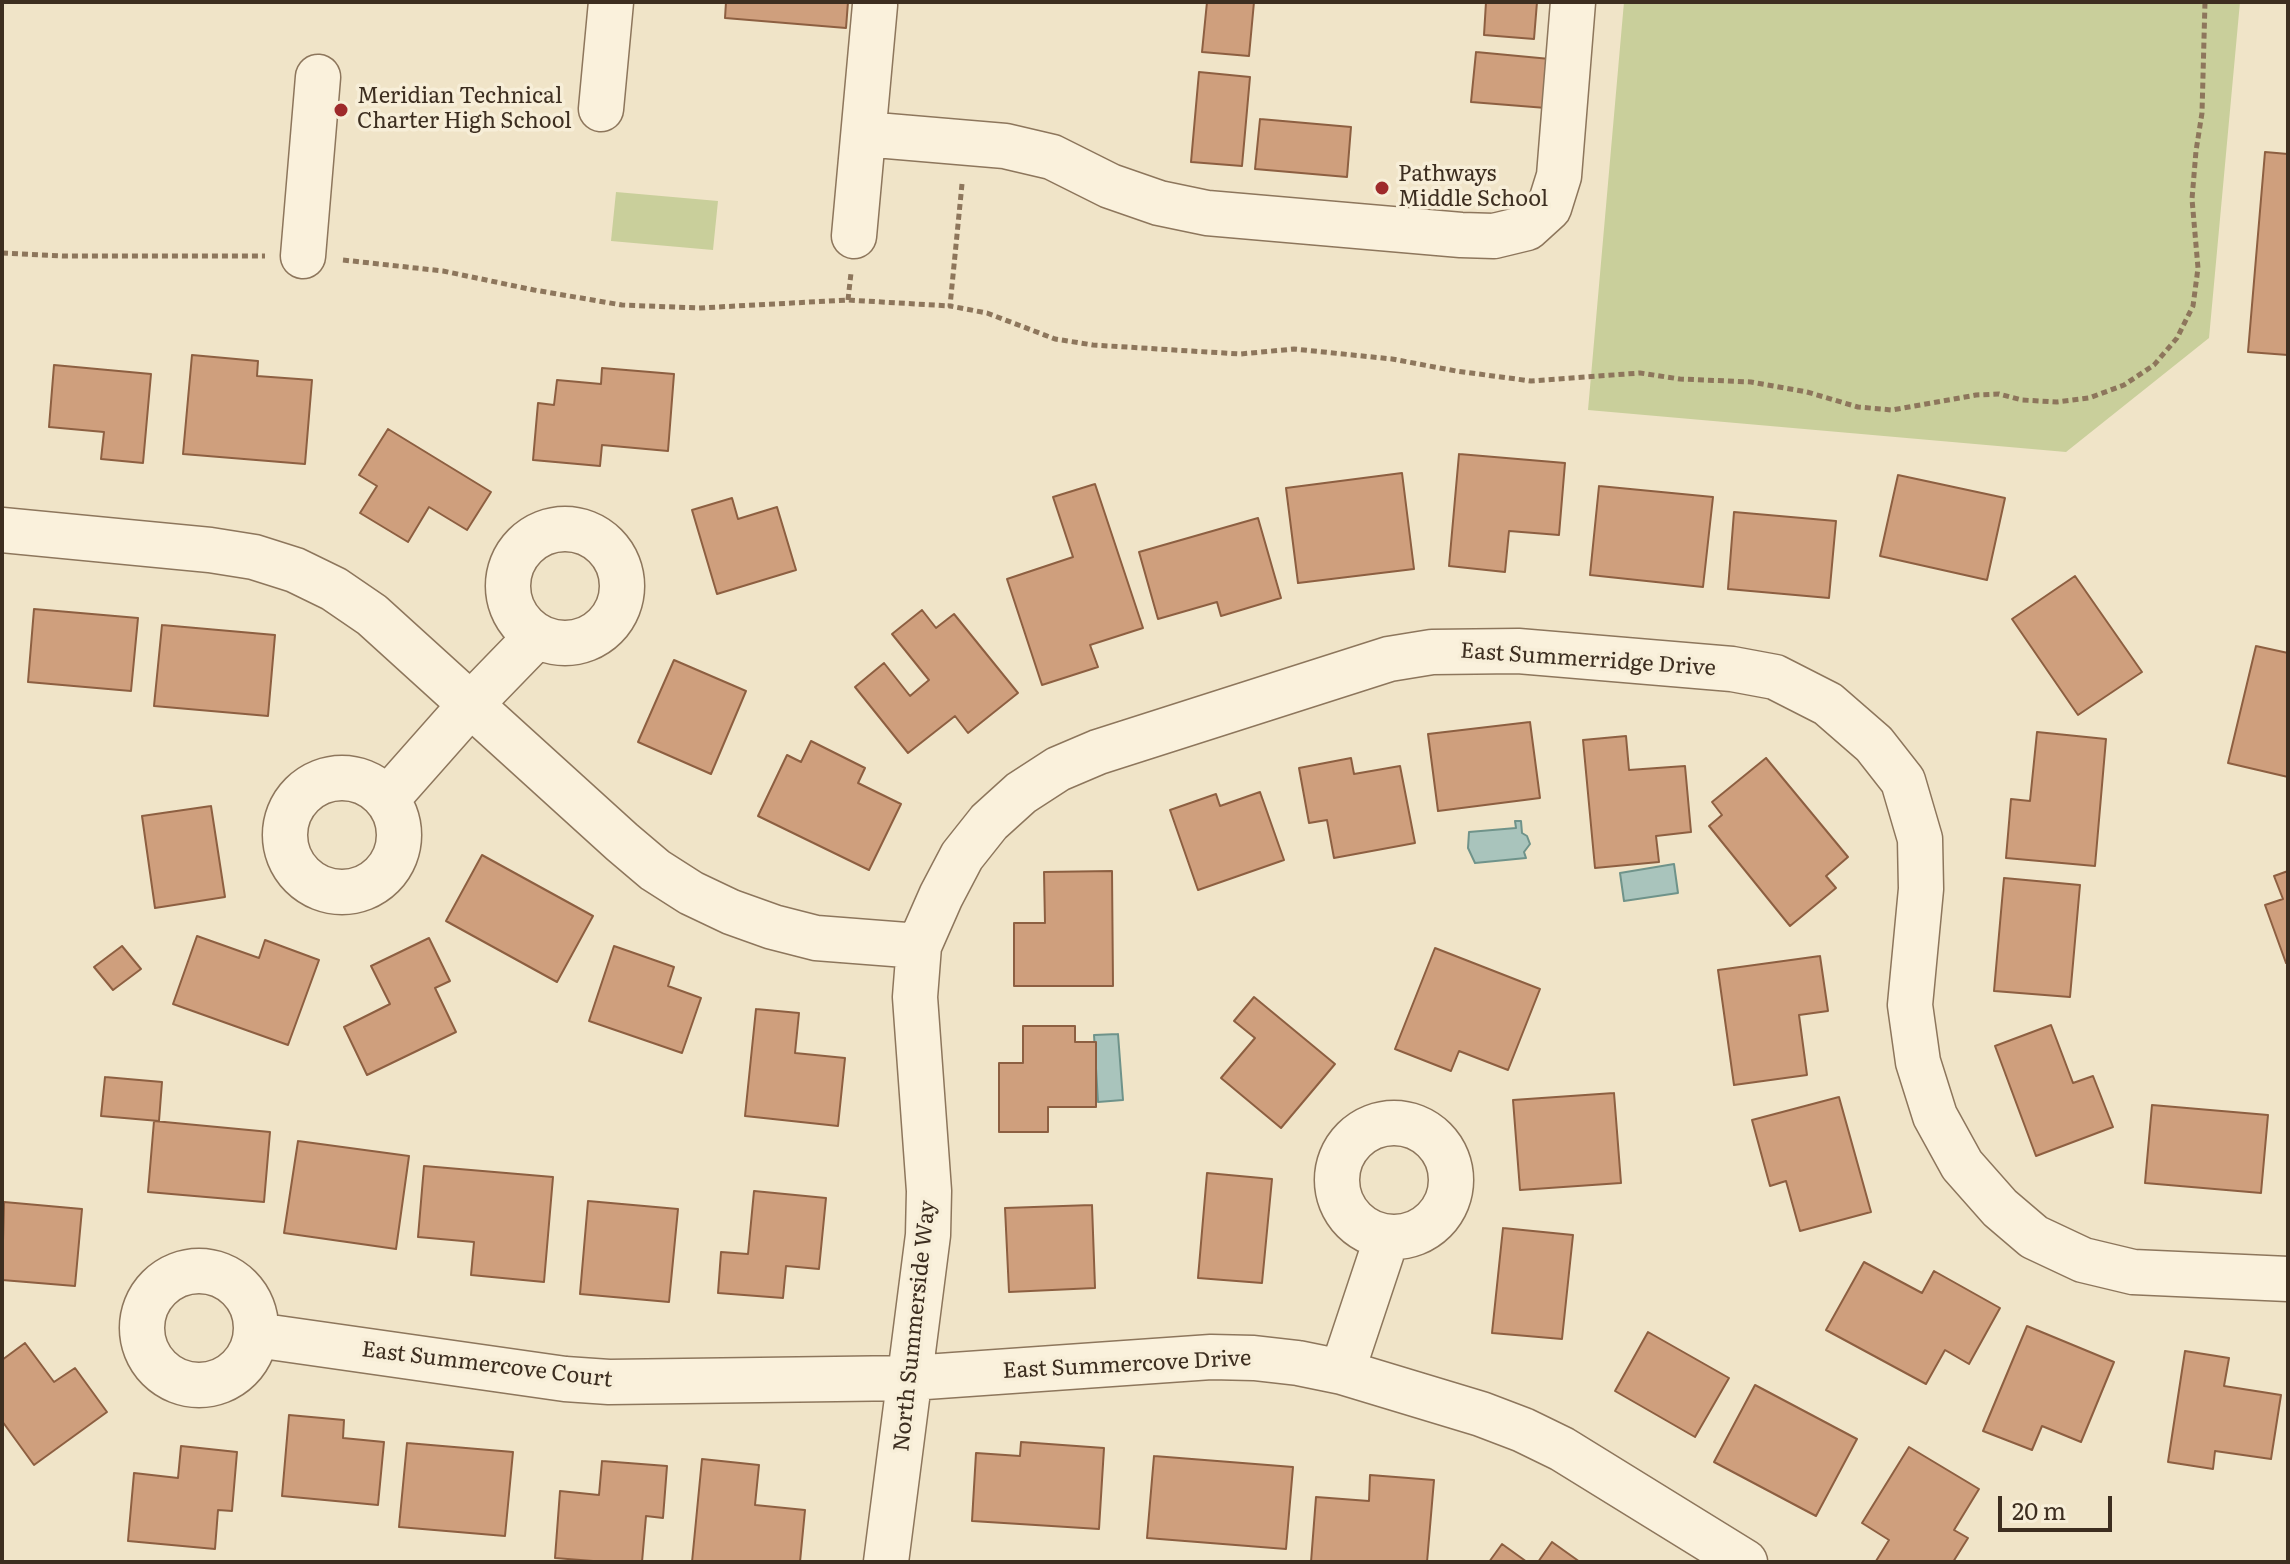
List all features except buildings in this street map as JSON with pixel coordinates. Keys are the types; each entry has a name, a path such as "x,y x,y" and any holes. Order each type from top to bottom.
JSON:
{"street":[{"path":"601,109 611,2"},
{"path":"864,134 1005,146 1052,157 1110,186 1159,203 1207,213 1494,236 1527,228 1549,208 1559,176 1573,2"},
{"path":"854,236 875,5"},
{"path":"303,256 318,77"},
{"path":"2,530 210,550 254,557 295,570 334,589 372,615 622,842 655,870 691,893 731,912 816,938 919,946"},
{"path":"387,799 471,704 537,636"},
{"name":"East Summerridge Drive","path":"919,946 962,856 989,822 1021,793 1058,769 1098,752 1347,671 1389,659 1432,652 1518,651 1732,669 1775,677 1828,704 1874,744 1903,781 1920,839 1921,889 1910,1005 1918,1062 1935,1116 1962,1165 2000,1208 2034,1237 2083,1260 2133,1272 2288,1279"},
{"name":"North Summerside Way","path":"886,1562 928,1235 929,1191 915,997 919,946"},
{"path":"1342,1372 1387,1237"},
{"name":"East Summercove Court","path":"256,1335 565,1379 609,1382 911,1378"},
{"name":"East Summercove Drive","path":"911,1378 1211,1357 1268,1359 1342,1372 1481,1414 1523,1430 1562,1449 1745,1562"}],"path":[{"path":"2,253 122,257 303,256 443,271 622,305 699,308 848,300 950,306 987,313 1055,339 1093,345 1240,354 1294,349 1392,359 1531,381 1640,373 1680,379 1751,382 1807,392 1858,407 1892,410 1976,395 1999,394 2022,400 2057,402 2089,398 2124,385 2154,365 2177,338 2193,306 2198,268 2192,199 2202,113 2205,2"},
{"path":"950,306 965,143"}],"green space":[{"path":"1624,2 2240,2 2209,338 2066,452 1588,410"},
{"path":"616,192 718,201 713,250 611,241"}],"water":[{"path":"1515,821 1521,821 1522,833 1530,844 1524,852 1526,858 1475,863 1468,848 1469,832 1516,828"},
{"path":"1674,864 1678,893 1624,901 1620,873"},
{"path":"1118,1034 1123,1100 1098,1102 1094,1035"}],"place":[{"name":"Meridian Technical Charter High School","path":"341,110"},
{"name":"Pathways Middle School","path":"1382,188"}]}
